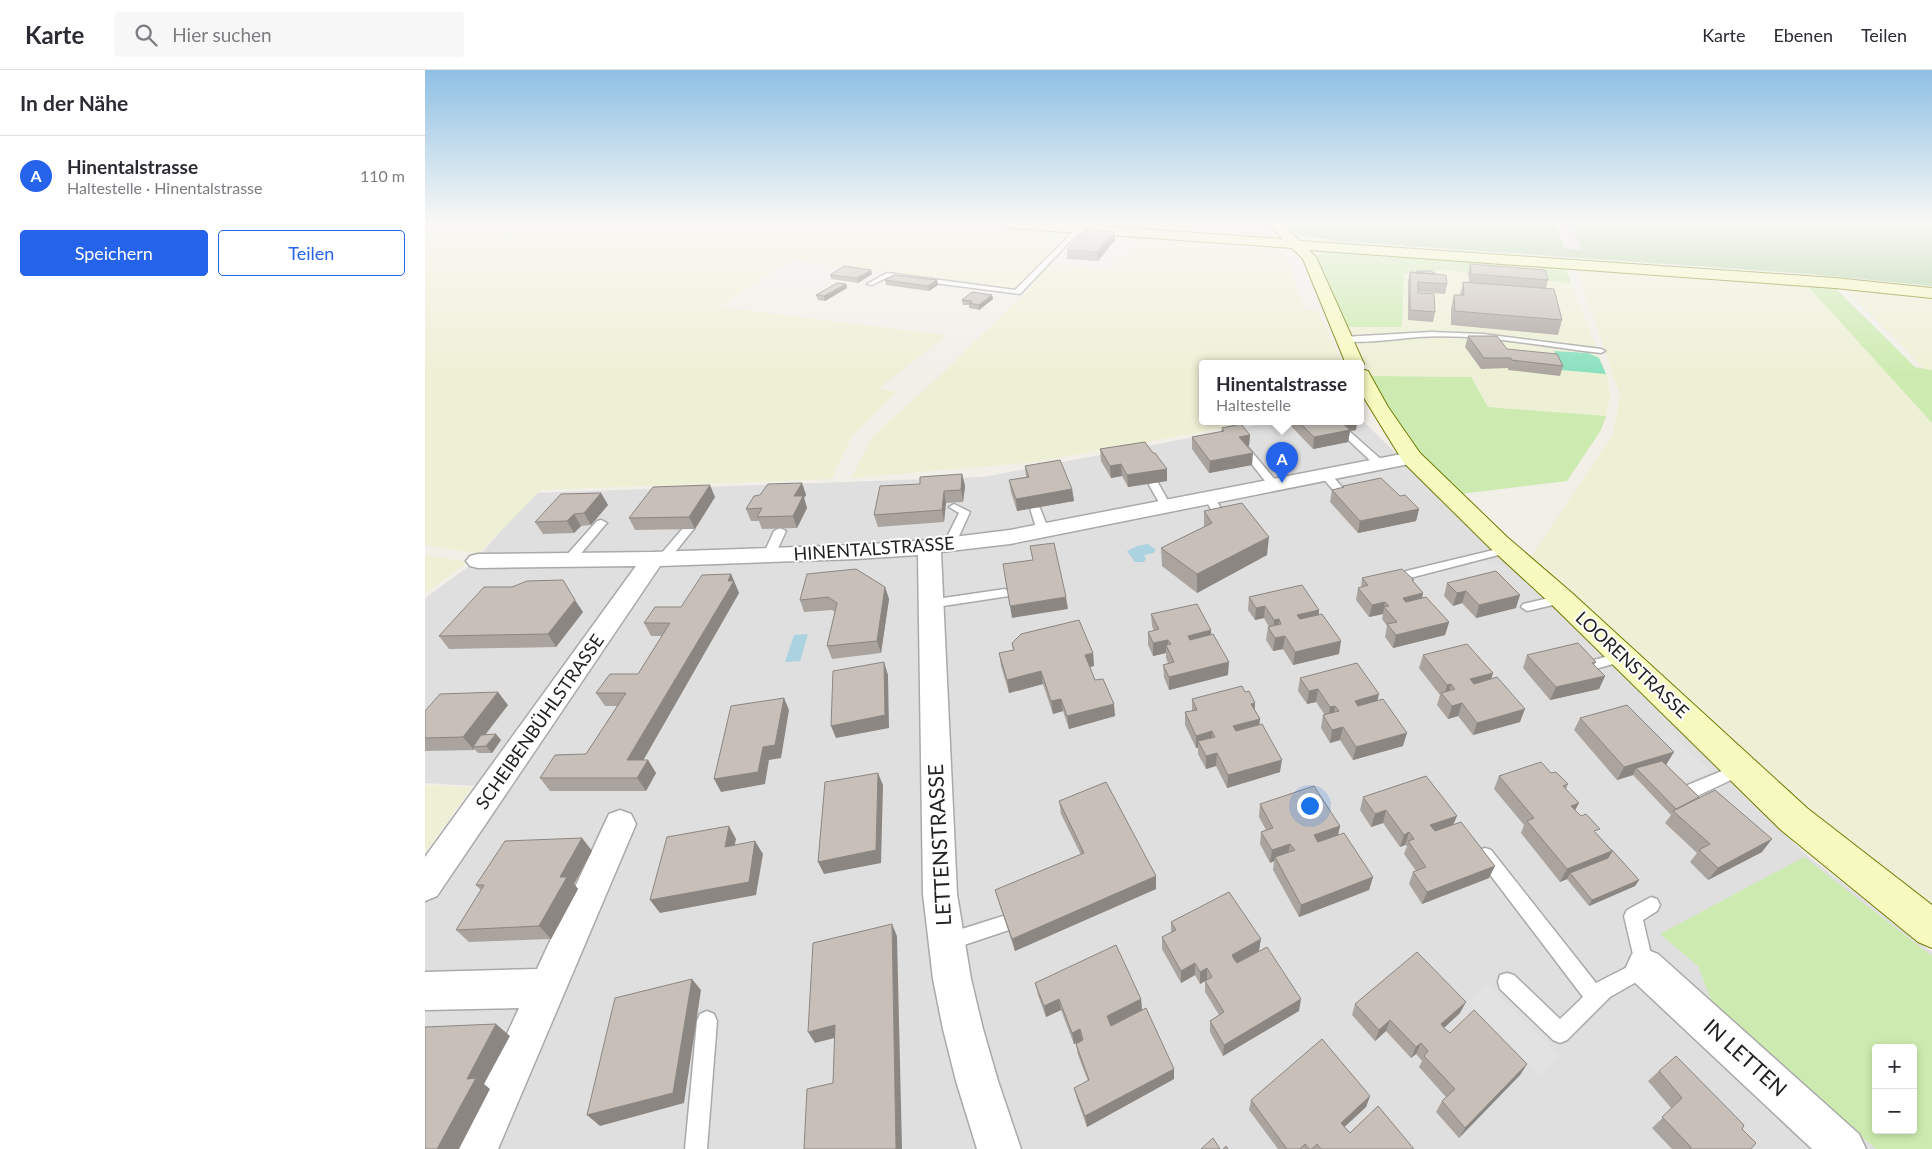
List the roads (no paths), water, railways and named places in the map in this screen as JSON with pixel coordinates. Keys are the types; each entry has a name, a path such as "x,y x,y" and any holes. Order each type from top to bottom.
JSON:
{"main road":[{"path":"1317,274 1353,360"},
{"path":"1717,274 1826,282 1932,293"},
{"name":"LOORENSTRASSE","path":"1364,381 1378,407 1412,458 1506,550 1562,599 1794,819 1932,929"}],"street":[{"name":"HINENTALSTRASSE","path":"478,561 659,559 939,546 1043,531 1412,458"},
{"name":"LETTENSTRASSE","path":"939,546 930,604 940,894 952,979 989,1145"},
{"name":"SCHEIBENBÜHLSTRASSE","path":"425,885 659,559"},
{"path":"476,1149 620,824"},
{"name":"IN LETTEN","path":"1645,967 1844,1149"},
{"path":"425,991 547,988"}],"lane":[{"path":"870,284 887,275 1017,292 1034,274"},
{"path":"1343,339 1373,340 1443,334 1601,351"},
{"path":"1345,432 1380,464"},
{"path":"1243,447 1273,484"},
{"path":"1325,474 1344,496"},
{"path":"1153,483 1166,506"},
{"path":"1209,498 1224,524"},
{"path":"939,546 965,512 954,507"},
{"path":"1035,508 1043,531"},
{"path":"569,560 601,523"},
{"path":"659,559 688,529"},
{"path":"769,555 780,530"},
{"path":"1410,574 1506,550"},
{"path":"930,604 1005,593"},
{"path":"1527,607 1562,599"},
{"path":"1584,667 1623,657"},
{"path":"1689,792 1741,769"},
{"path":"1475,841 1595,997"},
{"path":"1507,982 1560,1033 1603,990 1645,967 1633,916 1651,905"},
{"path":"947,942 1003,924"},
{"path":"696,1149 707,1021"}],"water":[{"path":"1148,544 1156,550 1153,553 1144,555 1146,559 1144,562 1135,562 1127,551 1137,546"},
{"path":"808,634 800,661 785,662 794,635"}],"place":[{"name":"Hinentalstrasse","path":"1282,483"}]}
